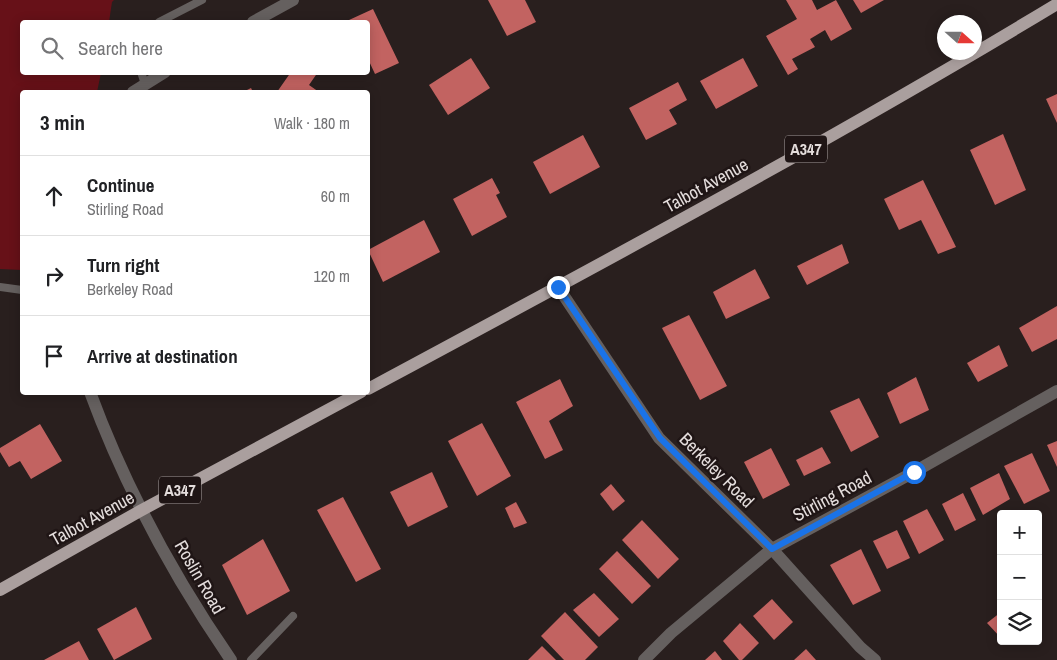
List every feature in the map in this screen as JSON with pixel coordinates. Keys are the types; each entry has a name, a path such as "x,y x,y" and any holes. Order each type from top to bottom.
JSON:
{"main road":[{"name":"Talbot Avenue","path":"370,388 558,287 926,82 1057,4"},
{"name":"Talbot Avenue","path":"0,590 140,511 355,395"}],"street":[{"path":"257,20 285,2"},
{"path":"134,90 143,78"},
{"name":"Berkeley Road","path":"558,287 660,438 772,549 860,647 875,660"},
{"name":"Stirling Road","path":"644,660 671,633 772,549 914,472 1057,391"},
{"name":"Roslin Road","path":"91,395 108,440 140,511 211,631 231,660"}],"lane":[{"path":"163,20 202,0"},
{"path":"0,287 20,290"},
{"path":"251,660 293,616"}],"shaded area":[{"path":"0,0 114,0 109,20 20,20 20,75 101,75 97,90 20,90 20,270 0,269"}],"building":[{"path":"488,0 525,0 536,22 507,36"},
{"path":"786,0 812,0 817,10 836,0 852,29 831,41 825,30 810,39 815,47 792,59 798,69 788,75 766,36 797,19"},
{"path":"853,0 884,0 861,13"},
{"path":"373,9 399,63 375,74 370,63 370,20 349,20"},
{"path":"471,58 490,88 448,115 429,85"},
{"path":"743,58 758,86 716,109 700,81"},
{"path":"289,75 316,75 309,85 316,90 278,90"},
{"path":"678,82 687,100 669,110 677,124 646,140 629,108"},
{"path":"1057,94 1057,123 1046,99"},
{"path":"1003,134 1026,190 995,205 970,150"},
{"path":"583,135 600,167 550,194 533,162"},
{"path":"492,178 500,193 496,195 507,217 472,236 453,199"},
{"path":"923,180 956,247 938,254 921,220 899,230 884,199"},
{"path":"424,220 440,252 383,282 370,254 370,249"},
{"path":"842,244 849,263 807,285 797,266"},
{"path":"755,269 770,298 726,319 713,292"},
{"path":"1057,306 1057,339 1032,352 1019,328"},
{"path":"689,315 727,386 700,400 662,328"},
{"path":"999,345 1008,366 978,382 967,363"},
{"path":"916,377 929,410 900,424 887,393"},
{"path":"560,379 573,406 549,421 563,450 545,459 516,402"},
{"path":"859,398 879,437 851,452 830,411"},
{"path":"482,423 511,476 477,496 448,441"},
{"path":"40,424 62,461 31,479 20,461 9,467 0,452 0,448"},
{"path":"1057,441 1057,467 1047,445"},
{"path":"822,447 831,463 804,476 796,460"},
{"path":"771,448 790,485 763,499 744,462"},
{"path":"1032,453 1050,491 1024,504 1004,466"},
{"path":"432,472 448,507 408,527 390,492"},
{"path":"999,473 1010,499 983,515 970,488"},
{"path":"611,484 625,501 613,511 600,494"},
{"path":"963,493 976,520 955,531 942,504"},
{"path":"343,497 381,569 356,582 317,510"},
{"path":"516,502 527,523 514,528 505,508"},
{"path":"927,509 944,540 919,554 903,521"},
{"path":"642,520 679,559 658,579 622,540"},
{"path":"897,530 910,558 887,569 873,541"},
{"path":"263,539 290,591 247,615 222,565"},
{"path":"861,549 881,591 853,605 830,565"},
{"path":"617,551 651,586 632,604 599,569"},
{"path":"594,593 619,619 599,637 573,610"},
{"path":"772,599 793,622 774,640 753,616"},
{"path":"136,607 152,639 114,660 97,629"},
{"path":"565,612 598,647 585,660 564,660 541,636"},
{"path":"997,615 997,634 987,623"},
{"path":"740,623 759,643 742,660 739,660 723,641"},
{"path":"79,641 89,660 44,660"},
{"path":"542,646 556,660 528,660"},
{"path":"806,649 816,660 794,660"},
{"path":"715,651 722,660 705,660"}],"route":[{"path":"558,287 660,438 772,549 914,472"}]}
